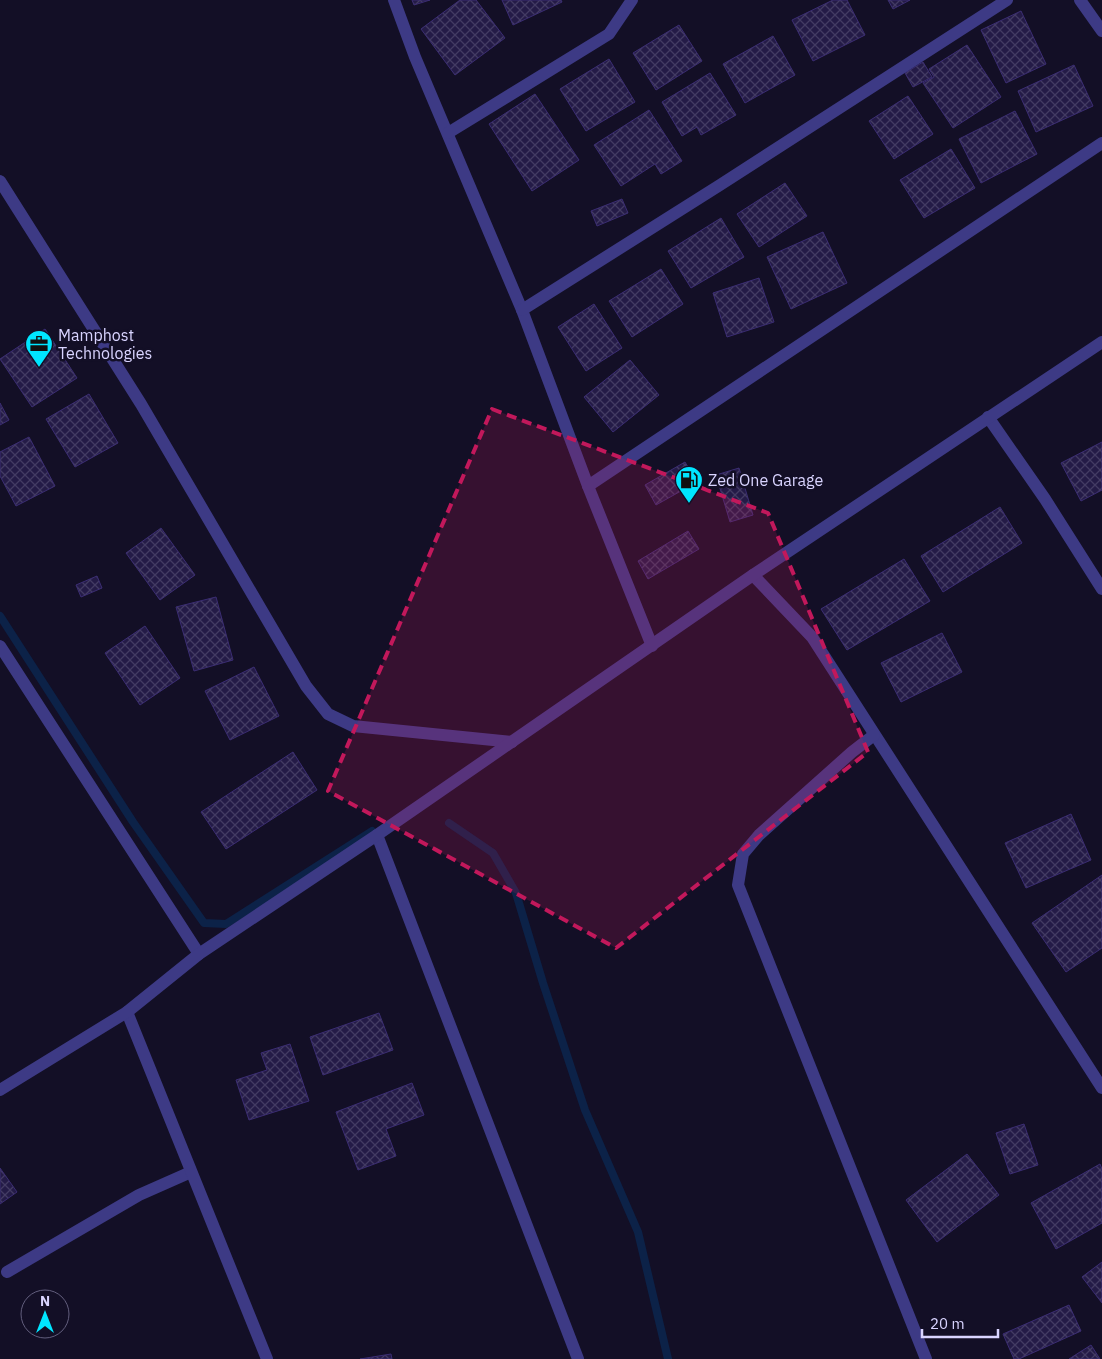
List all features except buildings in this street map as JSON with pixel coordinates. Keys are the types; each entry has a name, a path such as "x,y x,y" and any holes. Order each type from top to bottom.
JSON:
{"street":[{"path":"394,0 415,57 522,310 588,486 652,646"},
{"path":"448,133 609,34 632,0"},
{"path":"522,310 720,186 1007,0"},
{"path":"1080,0 1102,30"},
{"path":"588,486 1102,143"},
{"path":"0,181 140,404 306,686 328,714 353,726 512,742"},
{"path":"0,1090 127,1012 199,954 377,835 753,575 1102,342"},
{"path":"988,417 1045,499 1102,589"},
{"path":"753,575 812,637 1102,1088"},
{"path":"0,646 199,954"},
{"path":"874,735 852,752 759,835 743,854 738,885 926,1359"},
{"path":"377,835 578,1359"},
{"path":"127,1012 267,1359"},
{"path":"7,1272 138,1194 191,1172"}],"highlighted area":[{"path":"492,409 768,513 868,752 616,948 328,791"}],"waterway":[{"path":"0,616 133,822 204,923 226,924 372,831"},
{"path":"449,823 493,853 516,893 543,983 585,1110 638,1232 668,1359"}],"place":[{"name":"Mamphost Technologies","path":"39,368"},
{"name":"Zed One Garage","path":"689,504"}]}
